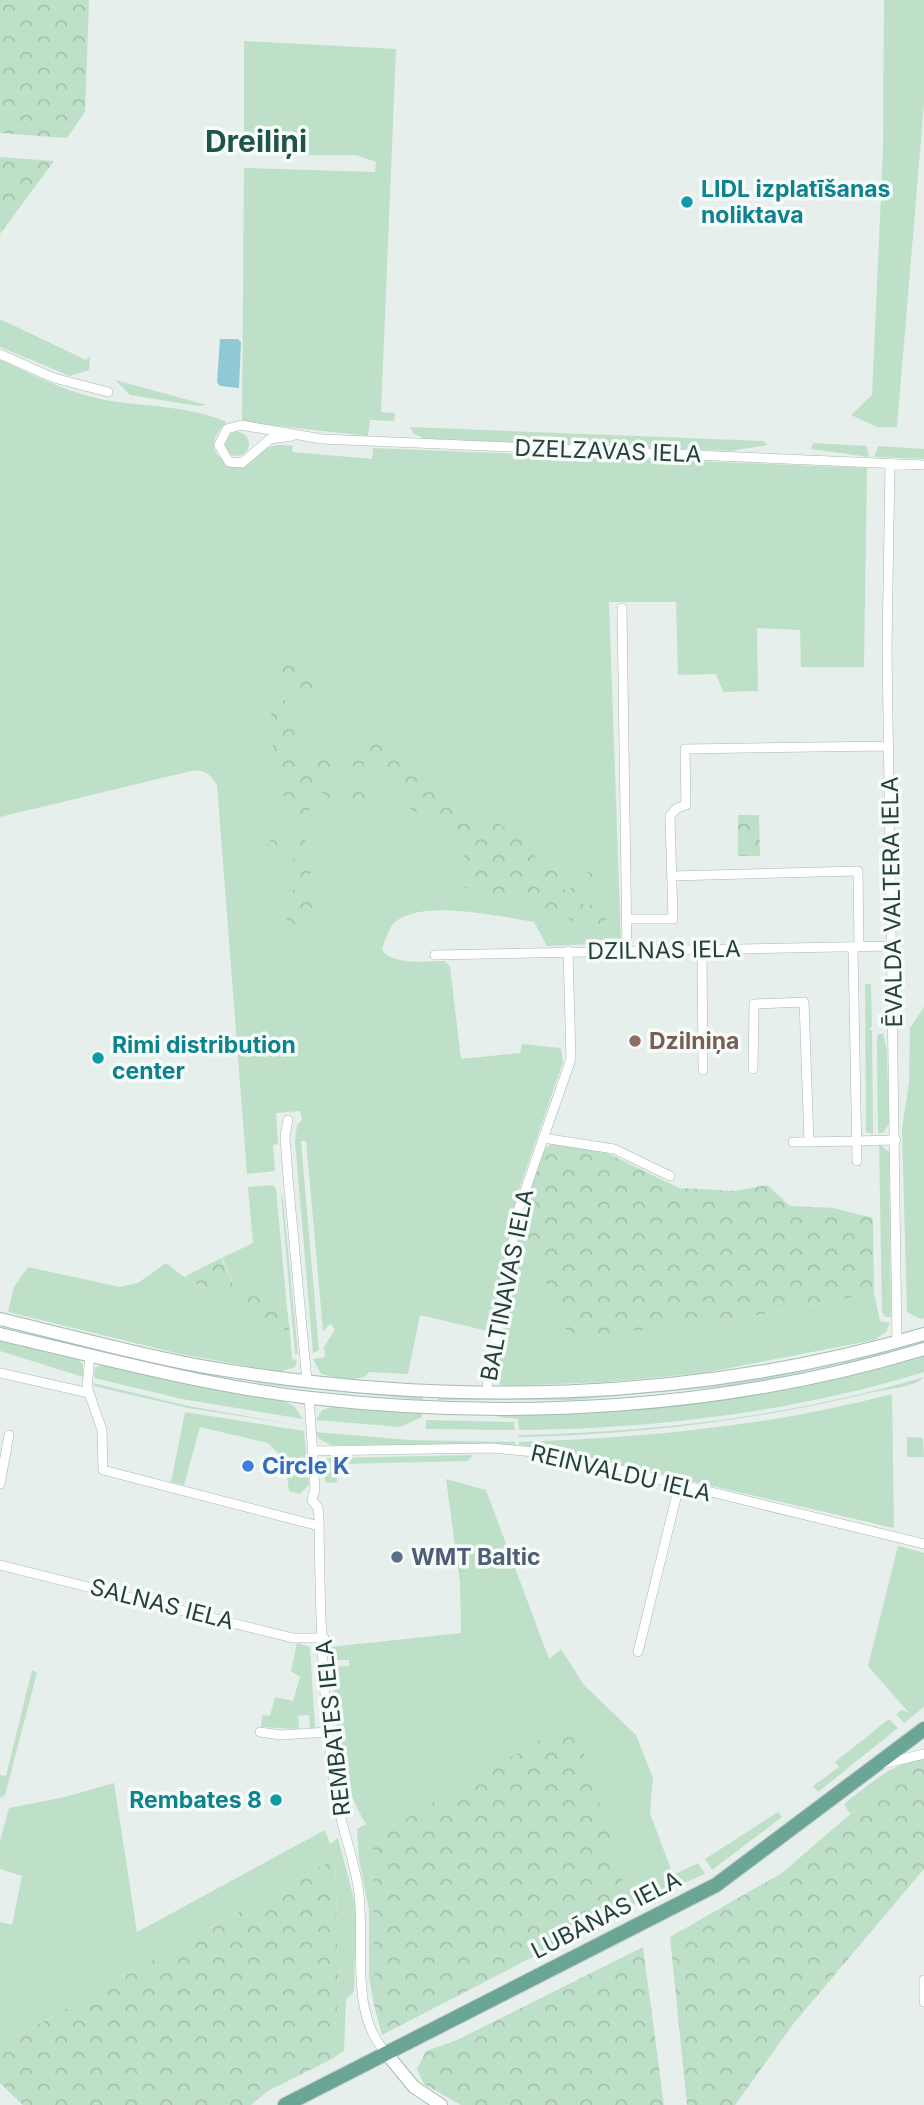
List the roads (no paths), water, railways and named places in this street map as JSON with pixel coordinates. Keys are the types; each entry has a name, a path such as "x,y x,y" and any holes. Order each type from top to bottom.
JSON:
{"main road":[{"path":"0,1319 185,1362 307,1381 394,1390 486,1393 566,1392 682,1383 808,1362 924,1334"},
{"path":"0,1334 182,1376 309,1397 475,1408 610,1404 758,1387 818,1376 924,1349"},
{"path":"182,1376 185,1362"},
{"name":"LUBĀNAS IELA","path":"285,2105 716,1885 924,1729"},
{"path":"386,2053 426,2097 441,2105"}],"street":[{"path":"0,354 54,377 107,392"},
{"name":"DZELZAVAS IELA","path":"292,436 275,430 233,426 223,433 219,445 229,462 242,463 270,439 292,436 924,465"},
{"name":"ĒVALDA VALTERA IELA","path":"890,463 887,635 897,1342"},
{"path":"622,608 627,950"},
{"path":"627,919 673,919 670,816 677,808 685,805 685,748 889,746"},
{"path":"673,876 859,871 856,947 857,1161"},
{"name":"DZILNAS IELA","path":"435,955 892,946"},
{"path":"702,949 703,1070"},
{"name":"BALTINAVAS IELA","path":"486,1393 517,1210 571,1059 568,951"},
{"path":"753,1069 754,1004 804,1002 809,1142"},
{"path":"288,1120 285,1136 288,1178 307,1381"},
{"path":"542,1138 614,1149 670,1176"},
{"path":"793,1142 896,1140"},
{"path":"90,1355 89,1393 102,1430 103,1470 319,1526"},
{"path":"0,1373 89,1393"},
{"name":"REMBATES IELA","path":"309,1397 315,1489 312,1500 318,1508 329,1731 338,1812 353,1859 359,1893 365,2010 372,2038 386,2053"},
{"path":"0,1482 9,1435"},
{"name":"REINVALDU IELA","path":"312,1451 517,1449 585,1460 679,1486 924,1544"},
{"path":"638,1652 679,1486"},
{"name":"SALNAS IELA","path":"0,1565 293,1639 324,1638"},
{"path":"260,1732 280,1735 329,1731"},
{"path":"877,1766 924,1755"},
{"path":"924,1980 924,2002"}],"water":[{"path":"220,339 238,339 241,342 239,388 220,386 217,382"}],"place":[{"name":"LIDL izplatīšanas noliktava","path":"687,202"},
{"name":"Dzilniņa","path":"635,1041"},
{"name":"Rimi distribution center","path":"98,1058"},
{"name":"Circle K","path":"248,1466"},
{"name":"WMT Baltic","path":"397,1557"},
{"name":"Rembates 8","path":"276,1800"}],"district":[{"name":"Dreiliņi","path":"256,142"}]}
